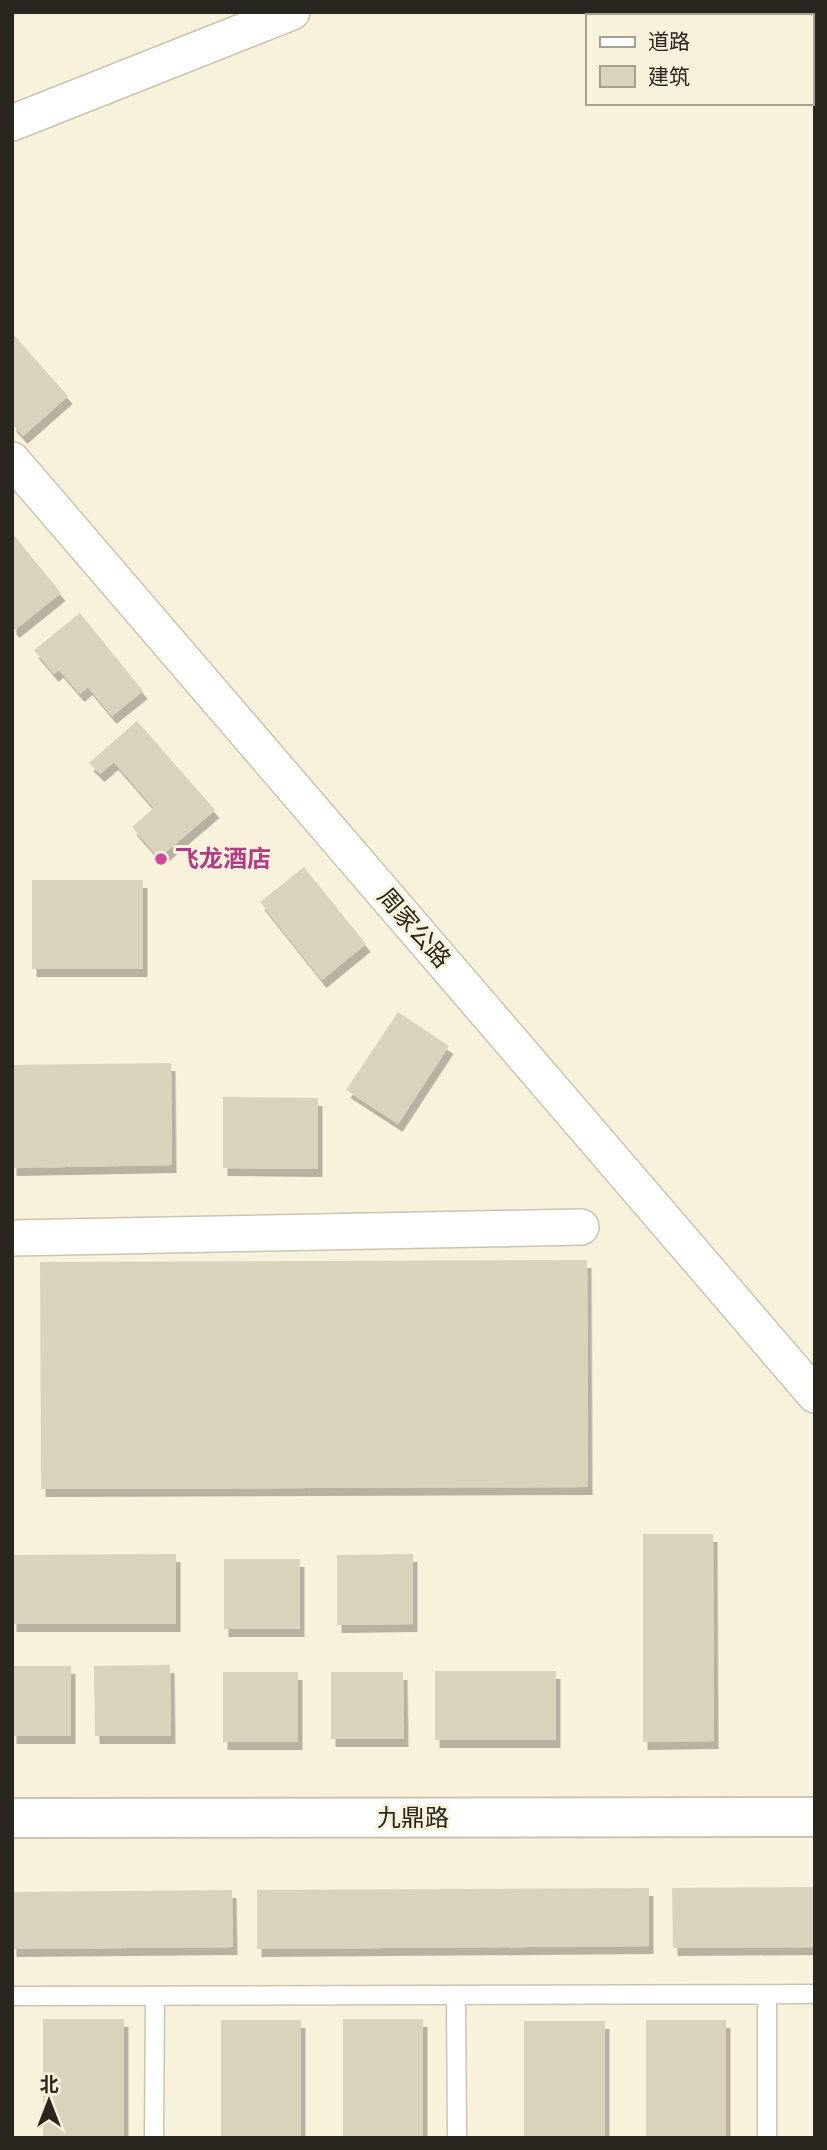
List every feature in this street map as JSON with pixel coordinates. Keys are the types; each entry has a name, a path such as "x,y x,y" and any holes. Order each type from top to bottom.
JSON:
{"street":[{"path":"12,123 292,12"},
{"name":"周家公路","path":"12,460 815,1395"},
{"path":"12,1238 582,1227"},
{"name":"九鼎路","path":"12,1818 815,1817"}],"lane":[{"path":"767,1994 767,2138"},
{"path":"12,1996 815,1994"},
{"path":"456,1995 457,2138"},
{"path":"154,2138 155,1996"}],"building":[{"path":"12,333 68,396 23,436 12,424"},
{"path":"12,533 61,593 15,630 12,626"},
{"path":"80,613 143,691 112,716 88,687 80,694 59,670 54,674 34,650"},
{"path":"137,721 215,810 159,858 132,827 154,808 114,762 100,774 89,763"},
{"path":"304,867 366,944 322,980 260,902"},
{"path":"32,880 143,880 143,969 32,969"},
{"path":"398,1012 449,1046 398,1124 346,1090"},
{"path":"171,1063 172,1165 12,1168 12,1065"},
{"path":"223,1097 318,1098 318,1169 223,1168"},
{"path":"587,1260 588,1487 41,1489 40,1262"},
{"path":"643,1534 713,1534 714,1741 643,1742"},
{"path":"176,1554 176,1624 12,1624 12,1555"},
{"path":"413,1554 413,1624 337,1625 337,1555"},
{"path":"224,1559 300,1559 300,1629 224,1629"},
{"path":"170,1665 171,1736 95,1736 94,1666"},
{"path":"12,1666 71,1666 71,1736 12,1736"},
{"path":"435,1671 556,1671 556,1740 435,1740"},
{"path":"223,1672 298,1672 298,1742 223,1742"},
{"path":"331,1672 403,1672 404,1739 331,1739"},
{"path":"815,1887 815,1947 673,1948 672,1888"},
{"path":"649,1888 649,1946 257,1949 257,1890"},
{"path":"232,1890 233,1947 12,1949 12,1892"},
{"path":"43,2019 124,2019 124,2138 43,2138"},
{"path":"343,2019 423,2019 423,2138 343,2138"},
{"path":"221,2020 301,2020 301,2138 221,2138"},
{"path":"646,2020 726,2020 726,2138 646,2138"},
{"path":"524,2021 605,2021 605,2138 524,2138"}],"place":[{"name":"飞龙酒店","path":"161,859"}]}
